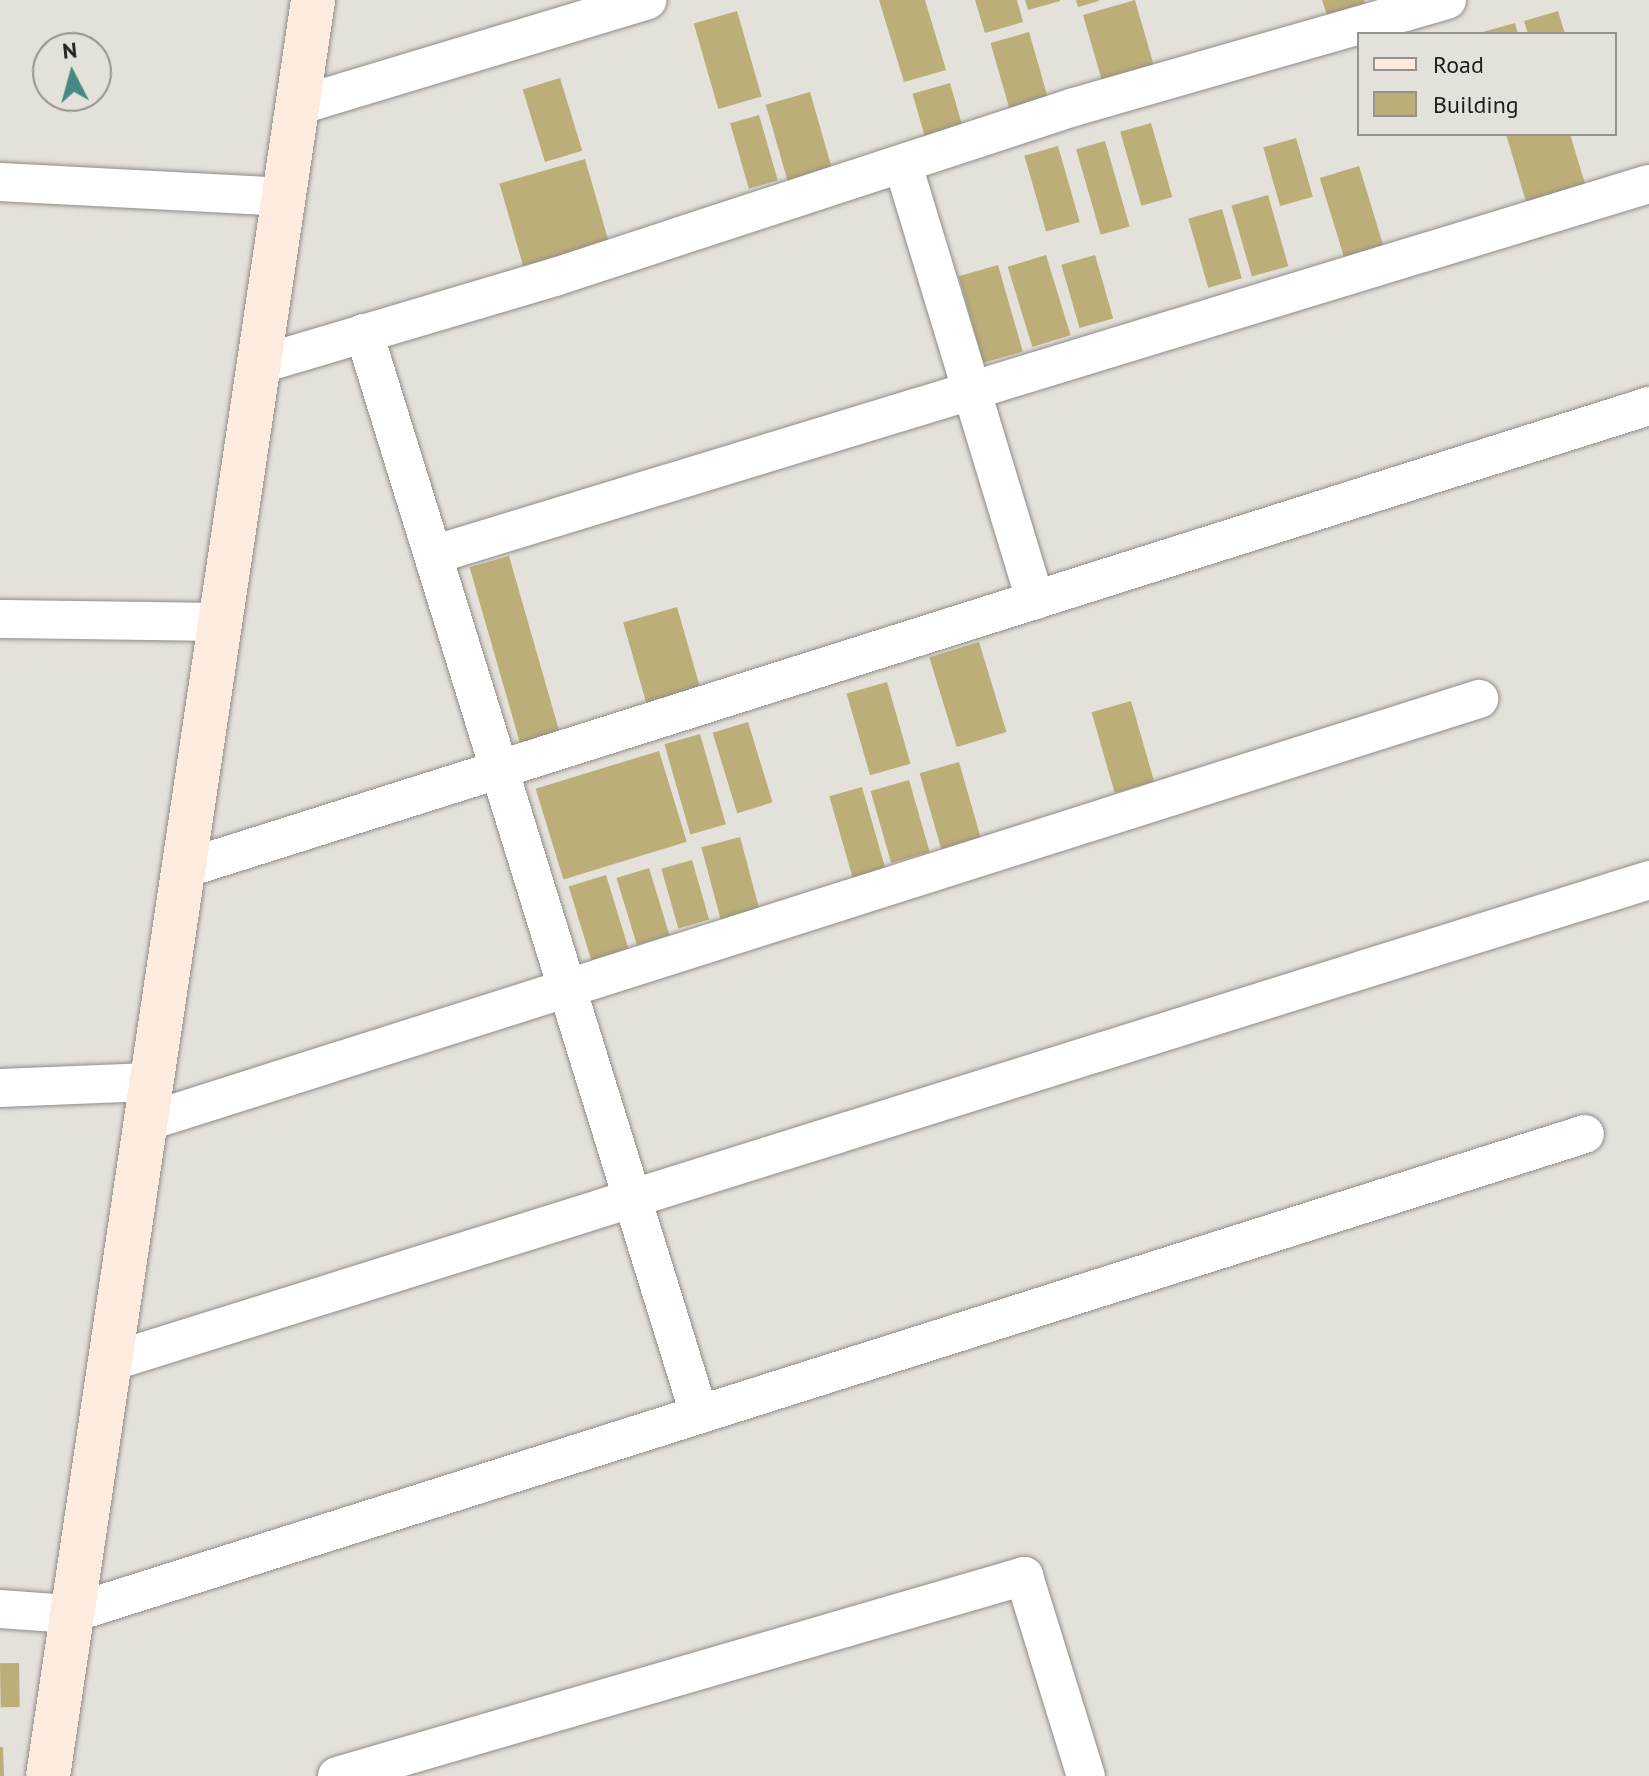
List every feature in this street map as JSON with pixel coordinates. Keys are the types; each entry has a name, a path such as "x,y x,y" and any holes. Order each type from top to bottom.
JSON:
{"main road":[{"path":"48,1776 107,1363 313,0"}],"street":[{"path":"297,106 647,0"},
{"path":"258,365 1447,0"},
{"path":"903,165 1035,600"},
{"path":"0,182 283,197"},
{"path":"433,555 1649,184"},
{"path":"364,333 699,1414"},
{"path":"181,870 1649,406"},
{"path":"0,619 219,622"},
{"path":"0,1088 146,1102 567,988 1479,699"},
{"path":"107,1363 1649,880"},
{"path":"0,1609 70,1614 1585,1134"},
{"path":"337,1776 1024,1576 1086,1776"}],"building":[{"path":"879,0 925,0 946,70 904,82"},
{"path":"975,0 1017,0 1023,22 985,33"},
{"path":"1025,0 1060,0 1060,1 1028,10"},
{"path":"1076,0 1099,0 1099,1 1078,7"},
{"path":"1135,0 1156,73 1104,88 1083,15"},
{"path":"1322,0 1364,0 1367,10 1329,21"},
{"path":"737,11 762,97 718,109 694,23"},
{"path":"1558,11 1564,32 1527,32 1524,21"},
{"path":"1515,23 1517,32 1483,32"},
{"path":"1029,32 1049,100 1010,111 991,43"},
{"path":"560,78 582,151 545,162 523,89"},
{"path":"950,83 963,127 925,138 913,94"},
{"path":"810,92 833,172 789,184 766,105"},
{"path":"759,115 778,180 749,189 730,123"},
{"path":"1151,123 1172,197 1141,206 1120,132"},
{"path":"1507,136 1571,136 1588,194 1529,212"},
{"path":"1296,138 1313,197 1280,206 1263,147"},
{"path":"1105,141 1130,227 1101,235 1076,149"},
{"path":"1058,146 1080,222 1046,232 1024,156"},
{"path":"585,159 610,246 525,271 499,184"},
{"path":"1359,166 1384,246 1344,258 1320,178"},
{"path":"1268,195 1288,266 1252,277 1231,205"},
{"path":"1222,209 1242,278 1208,288 1188,219"},
{"path":"1046,255 1071,335 1032,347 1008,267"},
{"path":"1095,255 1113,318 1080,328 1061,265"},
{"path":"998,265 1023,352 983,363 959,276"},
{"path":"509,556 560,734 521,745 470,567"},
{"path":"677,607 703,696 649,712 623,622"},
{"path":"979,642 1006,732 957,747 929,657"},
{"path":"887,682 910,764 870,775 847,694"},
{"path":"1131,701 1154,782 1115,793 1092,712"},
{"path":"748,722 773,802 737,813 713,733"},
{"path":"700,734 726,824 690,835 664,744"},
{"path":"659,751 687,842 563,880 536,789"},
{"path":"959,762 981,838 941,849 920,773"},
{"path":"909,780 930,852 891,863 871,791"},
{"path":"862,787 885,869 853,878 829,796"},
{"path":"740,837 760,913 722,924 701,847"},
{"path":"692,860 709,920 678,928 661,869"},
{"path":"649,868 669,935 637,945 616,878"},
{"path":"606,875 629,949 591,960 569,886"},
{"path":"0,1663 19,1663 20,1707 1,1707"},
{"path":"0,1747 3,1747 4,1776 0,1776"}]}
